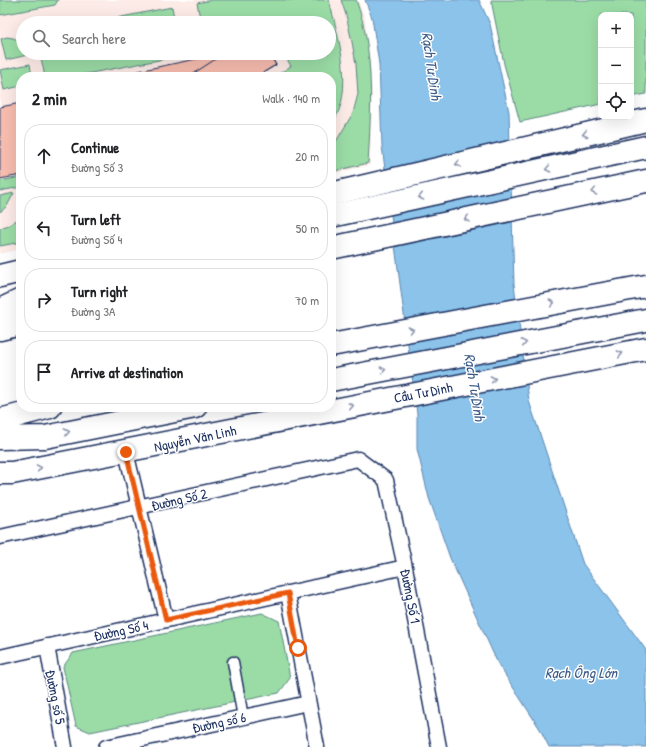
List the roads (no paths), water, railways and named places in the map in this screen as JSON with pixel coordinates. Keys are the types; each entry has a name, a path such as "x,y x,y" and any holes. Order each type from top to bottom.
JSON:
{"main road":[{"path":"336,193 646,120"},
{"path":"336,215 636,150"},
{"path":"336,247 639,182"},
{"path":"0,276 16,271"},
{"path":"336,344 646,286"},
{"path":"0,304 16,301"},
{"path":"0,310 16,302"},
{"name":"Cầu Tư Dinh","path":"336,379 646,320"},
{"path":"0,329 16,325"},
{"name":"Cầu Tư Dinh","path":"336,410 646,350"},
{"path":"0,420 31,412"},
{"path":"0,450 45,436 169,412"},
{"name":"Cầu Tư Dinh","path":"272,422 324,412"},
{"name":"Nguyễn Văn Linh","path":"0,473 12,473 126,452 272,422"},
{"path":"0,438 45,436"}],"street":[{"path":"126,452 166,620"},
{"name":"Đường Số 2","path":"0,537 139,508 358,459"},
{"name":"Đường Số 1","path":"358,459 386,480 405,567 439,747"},
{"name":"Đường Số 4","path":"0,657 405,567"},
{"path":"288,593 317,747"},
{"name":"Đường số 5","path":"46,646 65,747"},
{"path":"233,662 243,717"},
{"name":"Đường số 6","path":"106,747 308,703"}],"water":[{"name":"Rạch Ông Lớn","path":"365,0 479,0 490,24 509,112 514,284 529,401 583,564 646,650 646,747 549,747 540,729 498,664 450,558 429,498 417,449 417,414 382,146 379,64 372,18"}],"water label":[{"name":"Rạch Tư Dinh","path":"432,66"},
{"name":"Rạch Tư Dinh","path":"475,387"}]}
